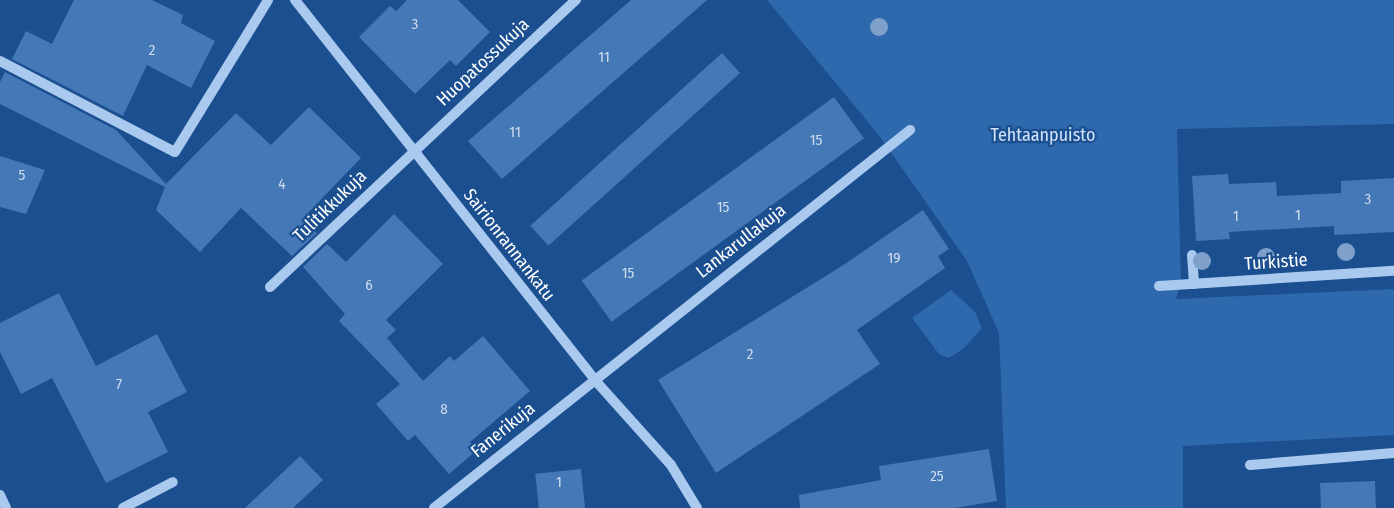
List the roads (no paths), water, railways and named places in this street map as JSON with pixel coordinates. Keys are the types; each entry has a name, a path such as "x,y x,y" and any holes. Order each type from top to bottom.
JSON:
{"street":[{"path":"0,61 175,152 268,0"},
{"name":"Sairionrannankatu","path":"295,0 592,378 671,465 697,508"},
{"name":"Huopatossukuja","path":"414,149 576,0"},
{"name":"Lankarullakuja","path":"592,378 910,130"},
{"name":"Tulitikkukuja","path":"270,287 414,149"},
{"path":"1192,255 1194,284"},
{"name":"Turkistie","path":"1159,286 1394,272"},
{"name":"Fanerikuja","path":"434,508 592,378"},
{"path":"1250,465 1394,453"},
{"path":"123,508 173,482"},
{"path":"0,495 6,508"}],"park label":[{"name":"Tehtaanpuisto","path":"1043,135"}]}
